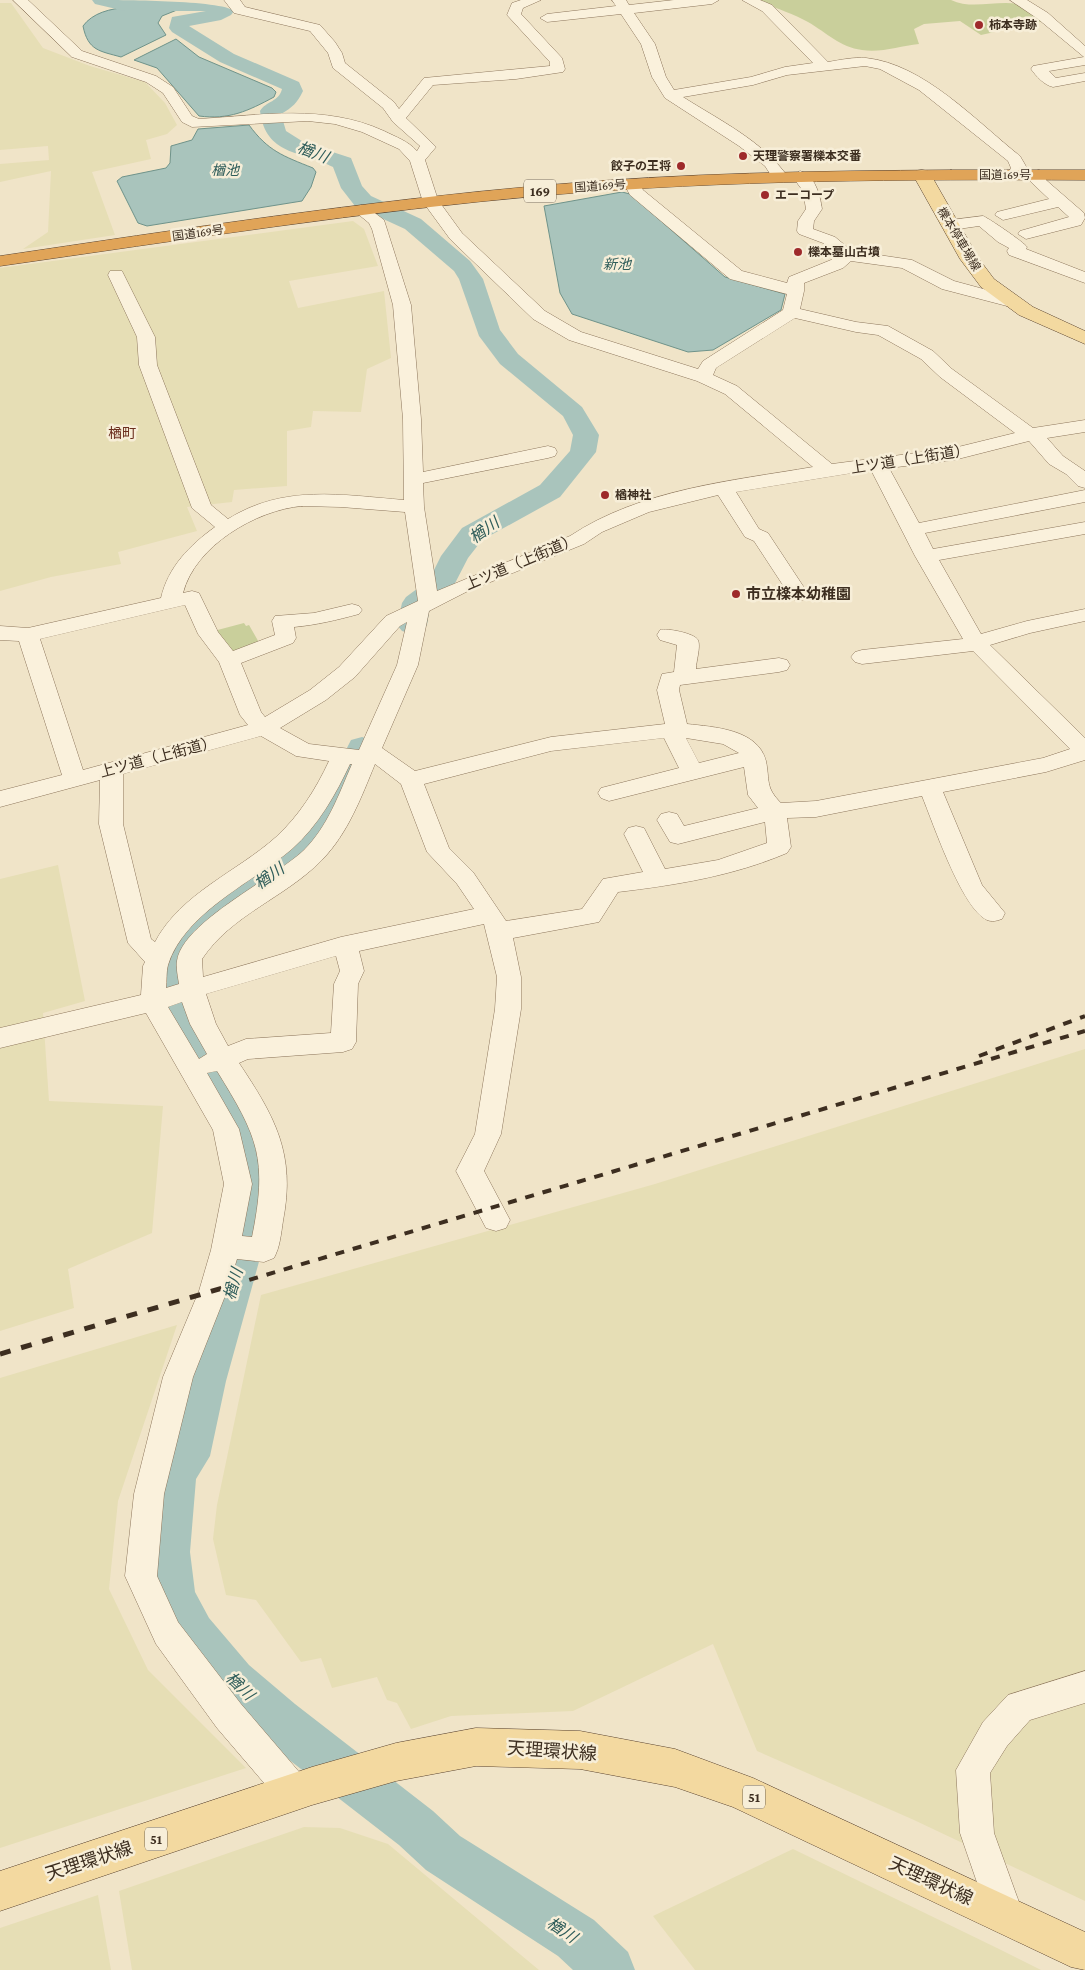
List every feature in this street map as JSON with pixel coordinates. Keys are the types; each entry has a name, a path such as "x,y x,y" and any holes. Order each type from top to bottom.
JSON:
{"highway":[{"name":"国道169号","path":"0,261 361,210 632,184 800,176 922,174 1085,176"}],"main road":[{"name":"櫟本停車場線","path":"922,174 927,187 977,270 1008,301 1085,338"},
{"name":"天理環状線","path":"0,1891 303,1789 396,1762 476,1747 580,1750 675,1768 740,1791 1085,1952"}],"street":[{"path":"231,0 239,10 314,28 328,42 335,53 338,65 389,105 398,119 409,130 419,135 428,147 418,160"},
{"path":"398,119 429,81 516,75 558,69 557,61 514,15 517,6 534,0"},
{"path":"547,18 623,5 712,0"},
{"path":"749,0 767,8 824,66"},
{"path":"1017,0 1079,42 1085,53"},
{"path":"23,1 77,54 151,80 168,90 187,119 197,124 308,117 336,120 367,129 404,146 418,160 431,202 439,210 456,236 539,315 551,324 574,336 703,377 732,390 751,404 800,449 828,470"},
{"path":"623,5 648,44 659,77 670,95 744,143 770,163 780,177"},
{"path":"1085,61 1038,69 1052,83 1085,77"},
{"path":"670,95 824,66 879,63 925,88 1015,159 1019,168 1015,175"},
{"path":"1026,234 1075,222 1078,216 1038,182 1039,175"},
{"path":"800,176 811,191 814,208 806,221 805,231 829,240 847,255 906,264 948,285 1008,301"},
{"path":"632,184 636,192 736,275 796,291"},
{"path":"1003,215 1061,201"},
{"path":"303,1789 229,1716 166,1633 141,1576 149,1494 178,1377 213,1291 226,1246 238,1184 226,1129 156,1001 155,966 170,937 197,907 285,842 357,756 409,666 423,605 414,507 412,419 402,304 380,229 376,220 361,210"},
{"path":"951,226 983,221 1004,239 1019,247 1015,251 1085,278"},
{"path":"703,377 709,365 776,325 791,312 796,291 796,281 837,264 847,255"},
{"path":"116,275 146,337 148,365 202,508 228,528"},
{"path":"791,312 856,327 882,330 927,355 946,373 1031,434 1056,460 1072,470 1085,482"},
{"name":"上ツ道（上街道）","path":"0,799 263,728 318,695 347,672 392,621 423,605 577,540 595,528 642,508 693,494 828,470 954,454 1031,434 1085,426"},
{"path":"414,479 548,452"},
{"path":"669,820 678,836 775,811 816,809 1046,765 1085,751 977,643 966,629 925,556 878,465"},
{"path":"724,489 752,533 761,537 800,595"},
{"path":"912,530 1085,496"},
{"path":"171,601 174,584 184,565 205,544 228,528 272,505 333,501 414,507"},
{"path":"925,556 1085,528"},
{"path":"0,633 28,635 192,597 208,634 228,660 251,715 263,728 304,751 357,756 399,769 411,780 439,852 465,878 495,923 509,977 508,1009 488,1134 470,1171 496,1220"},
{"path":"228,660 286,638 282,621 314,619 352,610"},
{"path":"862,657 977,643 1027,626 1085,615"},
{"path":"28,635 75,780"},
{"path":"667,635 688,642 684,678"},
{"path":"692,772 679,749 668,690 670,679 779,665"},
{"path":"0,1038 156,1001 252,970 341,946 495,923 590,916 611,885 658,879 727,865 760,856 779,847 775,811 758,795 753,757 746,747 730,738 675,730 551,744 411,780"},
{"path":"226,1246 264,1250 274,1194 273,1157 261,1122 223,1058 187,990 189,960 200,943 219,922 306,861 326,840 345,807 357,756"},
{"path":"609,793 753,757"},
{"path":"112,770 111,824 140,943 158,959"},
{"path":"929,787 971,886 979,899 993,913"},
{"path":"636,834 658,879"},
{"path":"193,1071 246,1049 343,1042 346,984 352,972 348,954 341,946"},
{"path":"1006,1916 977,1833 973,1770 996,1734 1020,1707 1085,1687"}],"shaded area":[{"path":"0,3 11,3 43,48 90,66 145,82 165,103 177,125 167,134 146,140 151,159 92,172 115,235 23,249 48,232 51,171 0,182 0,164 49,160 48,146 0,150"},
{"path":"353,221 364,229 378,266 289,281 298,308 384,291 391,358 367,369 361,412 313,411 311,427 287,431 287,486 234,490 232,502 187,507 197,531 118,552 121,564 51,577 0,591 0,268"},
{"path":"58,865 85,1001 43,1013 49,1101 163,1106 152,1233 68,1269 74,1308 0,1331 0,879"},
{"path":"1085,1049 1085,1901 914,1820 757,1751 713,1644 573,1711 451,1716 411,1729 397,1703 387,1700 377,1677 332,1688 321,1658 301,1662 256,1600 226,1595 213,1539 217,1505 261,1295 655,1184"},
{"path":"177,1325 118,1501 109,1589 148,1670 246,1768 0,1848 0,1378"},
{"path":"304,1827 340,1828 388,1844 539,1970 132,1970 119,1891"},
{"path":"793,1849 1041,1970 695,1970 653,1916"},
{"path":"98,1895 111,1970 0,1970 0,1928"}],"green space":[{"path":"755,0 951,0 976,5 1010,3 1021,5 1044,21 981,35 960,21 924,24 914,29 919,44 869,51 847,46 802,19"},
{"path":"244,623 246,626 249,625 261,646 230,658 210,632"}],"water":[{"path":"128,7 182,8 162,16 158,23 166,35 121,57 96,49 88,41 83,26 91,18 102,12 115,9"},
{"name":"楢池","path":"176,39 199,57 272,88 276,92 274,97 238,113 220,117 199,116 157,68 134,60"},
{"name":"楢池","path":"249,125 263,141 277,152 313,168 316,172 311,187 302,201 147,226 138,223 117,181 122,177 166,168 170,163 171,146 192,140 198,129"},
{"name":"新池","path":"622,192 630,194 725,277 785,294 781,310 713,350 688,352 572,314 560,293 544,206"}],"waterway":[{"name":"楢川","path":"102,0 125,5 179,4 207,6 224,11 214,16 179,21 179,28 227,58 292,86 293,91 287,102 270,111 272,125 278,135 297,147 343,163 352,188 363,201 413,224 462,266 471,279 488,331 509,359 573,412 586,435 583,452 550,491 472,534 455,556 441,585 416,603 412,625"},
{"name":"楢川","path":"362,747 326,821 308,846 277,872 210,914 184,940 167,975 173,1011 245,1130 256,1167 254,1211 205,1381 189,1456 176,1472 171,1501 168,1552 173,1595 193,1634 233,1681 278,1721 416,1828 443,1853 576,1938 610,1970"}],"railway":[{"path":"979,1056 1085,1016"},
{"path":"232,1285 1085,1031"},
{"path":"0,1354 236,1284"}],"place":[{"name":"柿本寺跡","path":"979,25"},
{"name":"天理警察署櫟本交番","path":"743,156"},
{"name":"餃子の王将","path":"681,166"},
{"name":"エーコープ","path":"765,195"},
{"name":"櫟本墓山古墳","path":"798,252"},
{"name":"楢神社","path":"605,495"},
{"name":"市立檪本幼稚園","path":"736,594"}],"district":[{"name":"楢町","path":"122,433"}]}
